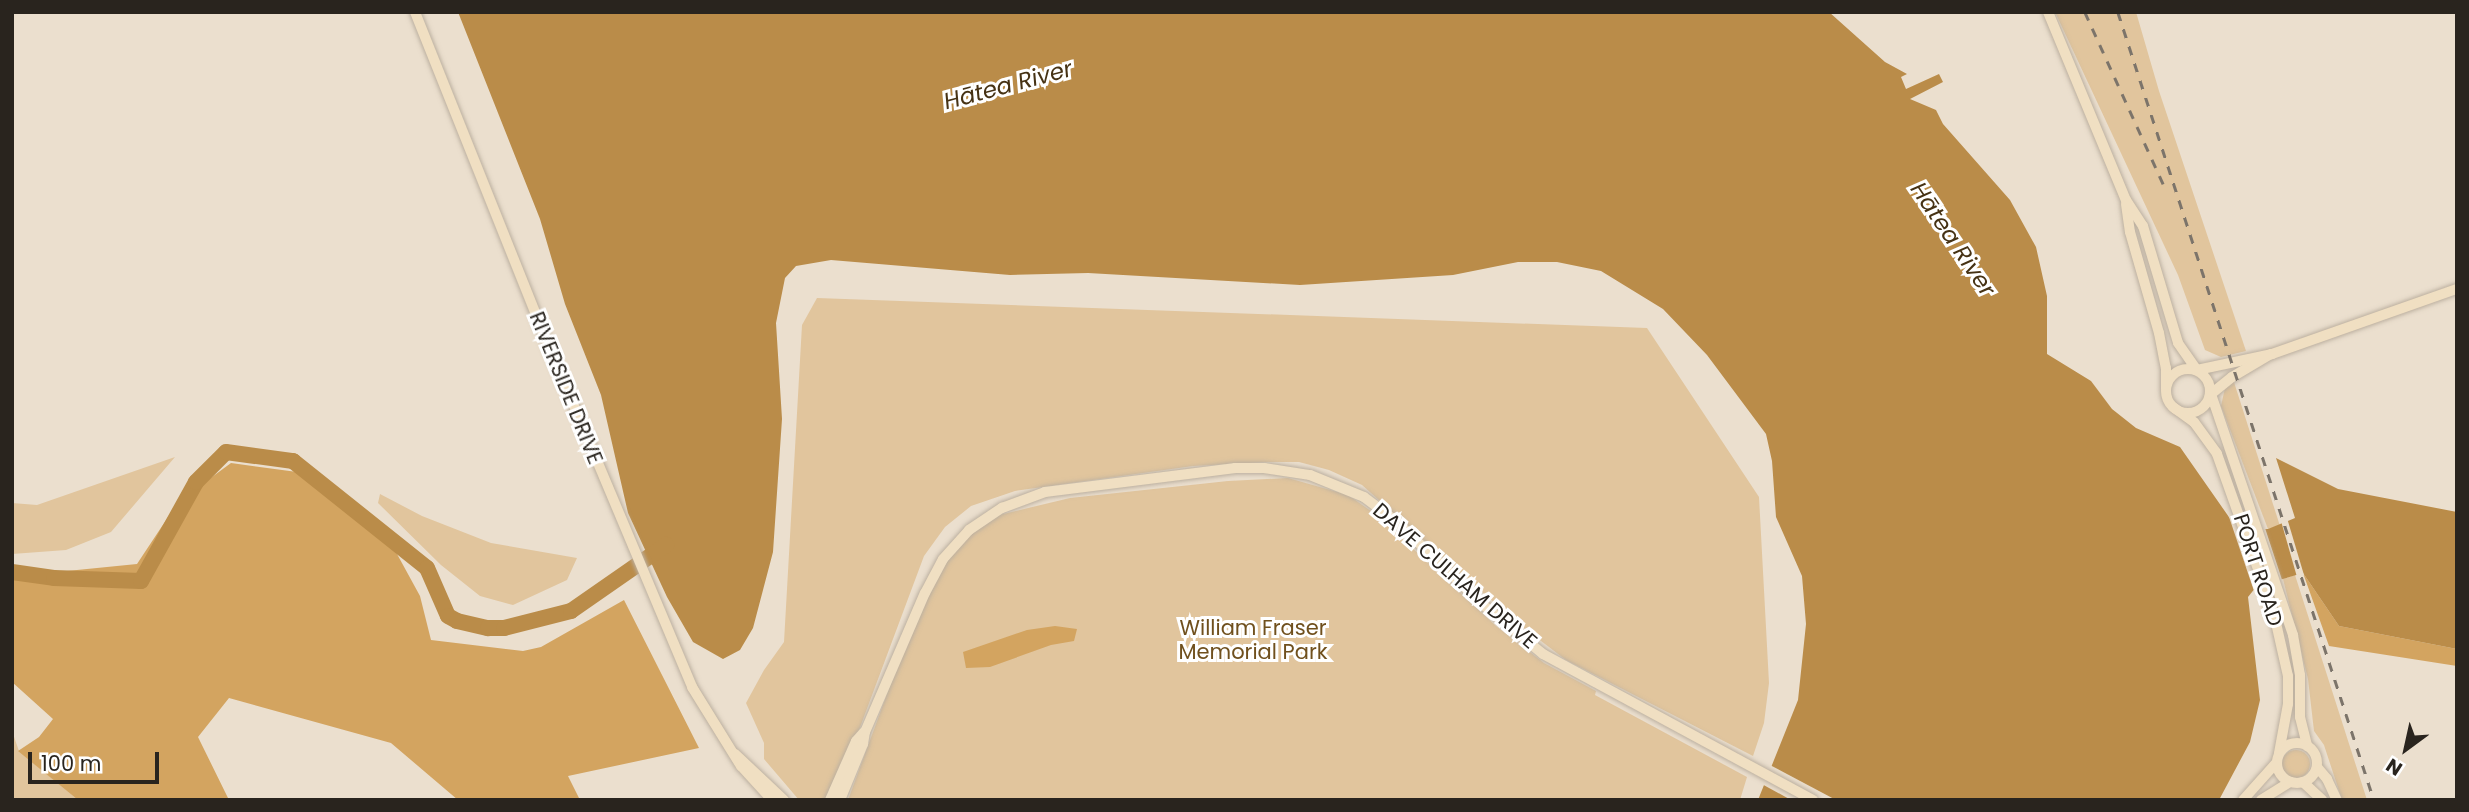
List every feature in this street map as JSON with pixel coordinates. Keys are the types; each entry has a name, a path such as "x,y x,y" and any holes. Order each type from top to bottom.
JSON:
{"main road":[{"name":"RIVERSIDE DRIVE","path":"415,12 631,547 692,687 735,753 740,766 772,800"},
{"name":"PORT ROAD","path":"2048,12 2126,200 2143,226 2178,343 2197,370 2208,380 2217,419 2238,467 2286,610 2300,676 2300,717 2307,746"},
{"name":"PORT ROAD","path":"2126,200 2130,232 2159,333 2166,368 2166,389 2173,407 2206,435 2236,503 2274,614 2287,676 2288,704 2278,757"},
{"path":"2166,389 2177,371 2197,370 2272,354 2457,289"},
{"path":"2173,407 2186,413 2199,411 2211,394 2232,377 2272,354"},
{"name":"DAVE CULHAM DRIVE","path":"840,800 863,744 865,732 935,572 960,539 991,513 1026,498 1069,488 1235,468 1264,468 1310,475 1364,497 1397,522 1482,604 1543,654 1813,800"},
{"name":"DAVE CULHAM DRIVE","path":"830,800 856,740 865,732"},
{"path":"2243,800 2292,744 2307,746 2316,757 2317,767 2327,779 2337,800"},
{"name":"RIVERSIDE DRIVE","path":"735,753 784,800"},
{"path":"2278,757 2280,774 2290,782"},
{"path":"2261,800 2290,782 2303,782 2312,776 2317,767"},
{"path":"2303,782 2322,800"}],"green space":[{"path":"2055,12 2136,12 2159,91 2246,351 2221,357 2205,350 2178,275"},
{"path":"817,298 1647,328 1759,497 1769,683 1764,723 1753,756 1566,660 1516,622 1362,485 1329,470 1299,462 1268,462 1193,466 1015,491 971,506 945,527 924,556 859,730 829,795 826,800 799,800 764,759 764,743 746,703 764,670 784,642 802,325"},
{"path":"2233,379 2280,526 2268,529 2221,406 2225,388"},
{"path":"175,457 111,532 66,550 12,554 12,503 37,505"},
{"name":"William Fraser Memorial Park","path":"1288,478 1348,495 1378,516 1496,626 1544,663 1596,691 1595,695 1747,777 1740,800 848,800 922,599 952,543 999,515 1070,498 1228,481"},
{"path":"380,494 422,516 491,543 577,558 567,580 513,605 480,596 441,565 378,503"},
{"path":"2295,575 2367,800 2342,800 2324,745 2314,731 2308,679 2283,579"},
{"path":"12,731 19,751 78,800 12,800"},
{"path":"2296,750 2306,754 2310,764 2306,774 2296,778 2286,774 2282,764 2286,754"}],"shaded area":[{"path":"231,463 297,472 385,532 420,596 431,640 523,651 541,647 624,600 699,748 568,776 580,800 458,800 391,743 229,698 198,737 229,800 78,800 18,751 39,737 53,719 12,682 12,569 57,572 137,564 178,502"},
{"path":"2303,573 2339,626 2457,649 2457,666 2329,646"},
{"path":"1055,626 1077,629 1074,641 1051,645 990,667 966,668 963,652 1027,630"}],"water":[{"name":"Hātea River","path":"458,12 1829,12 1885,62 1907,74 1901,77 1906,89 1939,74 1943,82 1910,99 1936,110 1943,124 2010,200 2036,247 2047,296 2047,354 2091,381 2112,409 2136,428 2180,447 2238,530 2268,529 2295,518 2276,458 2338,489 2457,512 2457,649 2339,626 2303,573 2256,587 2248,597 2260,700 2250,742 2219,800 1758,800 1798,700 1806,624 1802,576 1776,517 1772,461 1766,434 1707,355 1663,309 1601,271 1557,262 1518,262 1453,275 1300,285 1088,273 1010,275 831,260 796,266 785,278 776,323 782,419 773,552 753,628 740,650 723,659 693,642 667,597 628,513 601,395 565,304 540,219"}],"pier":[{"path":"2226,508 2239,527 2264,525 2283,583 2255,594"},
{"path":"2287,518 2304,575 2297,577 2281,521"},
{"path":"1768,764 1836,800 1791,800 1760,783"}],"waterway":[{"path":"12,572 54,578 141,581 196,482 226,452 293,461 427,568 448,616 457,621 488,628 504,628 571,611 666,545"}],"railway":[{"path":"2085,12 2167,192"},
{"path":"2118,12 2374,800"}]}
